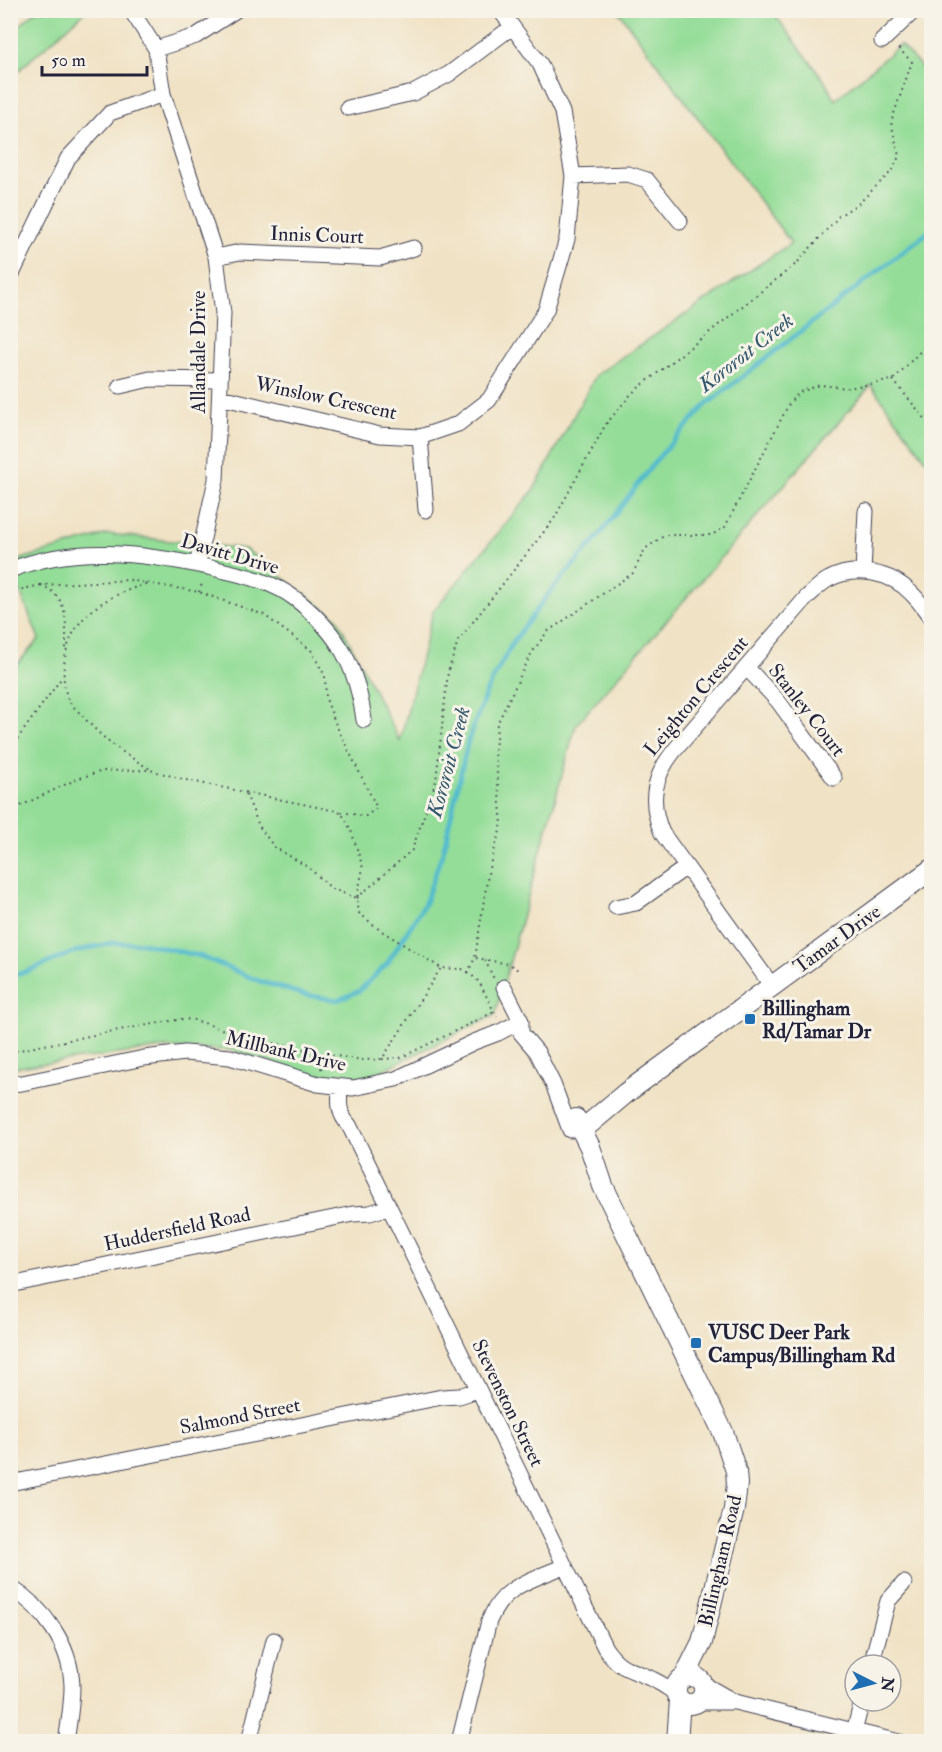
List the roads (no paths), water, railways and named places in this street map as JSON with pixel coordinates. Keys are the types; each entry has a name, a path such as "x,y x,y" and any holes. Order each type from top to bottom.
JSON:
{"street":[{"name":"Allandale Drive","path":"131,10 156,49 164,93 216,257 223,313 216,480 197,565"},
{"path":"156,49 196,36 236,10"},
{"name":"Winslow Crescent","path":"220,397 380,435 420,437 458,424 489,400 546,310 567,239 573,176 562,112 540,64 500,10"},
{"path":"882,41 915,10"},
{"path":"348,108 412,93 449,74 512,27"},
{"path":"10,278 69,158 110,113 164,93"},
{"path":"573,176 628,174 647,180 680,221"},
{"name":"Innis Court","path":"216,257 240,252 380,258 414,248"},
{"path":"120,386 150,379 219,380"},
{"path":"420,437 426,510"},
{"path":"864,572 866,511"},
{"name":"Davitt Drive","path":"10,570 45,559 96,553 123,553 153,556 232,572 281,590 297,600 329,631 344,654 356,676 364,720"},
{"name":"Leighton Crescent","path":"772,986 662,833 654,806 656,781 667,760 807,597 829,579 841,574 864,572 878,574 902,584 932,619"},
{"name":"Stanley Court","path":"747,668 778,701 834,778"},
{"path":"616,907 636,903 686,868"},
{"name":"Tamar Drive","path":"576,1126 626,1093 932,870"},
{"name":"Billingham Road","path":"504,987 519,1017 532,1028 537,1052 576,1126 723,1432 736,1471 734,1509 677,1739"},
{"name":"Millbank Drive","path":"10,1084 144,1058 185,1053 230,1057 318,1084 346,1088 396,1079 498,1033 519,1017"},
{"name":"Stevenston Street","path":"346,1088 349,1125 564,1566 612,1658 627,1669 690,1690 899,1742"},
{"name":"Huddersfield Road","path":"353,1214 381,1192"},
{"name":"Huddersfield Road","path":"10,1285 353,1214 370,1214 388,1207"},
{"name":"Salmond Street","path":"10,1484 442,1397 475,1383"},
{"path":"459,1742 489,1621 496,1605 505,1594 564,1566"},
{"path":"874,1653 888,1601 904,1583"},
{"path":"10,1587 22,1594 38,1609 58,1635 64,1649 72,1683 66,1742"},
{"path":"249,1742 274,1641"},
{"path":"854,1732 859,1713"}],"waterway":[{"name":"Kororoit Creek","path":"10,976 26,972 74,952 111,943 143,943 200,956 259,981 305,995 338,1000 359,991 387,964 425,903 443,851 468,741 487,690 513,642 550,592 598,537 657,459 706,405 932,229"}],"place":[{"name":"Billingham Rd/Tamar Dr","path":"750,1019"},
{"name":"VUSC Deer Park Campus/Billingham Rd","path":"696,1343"}]}
